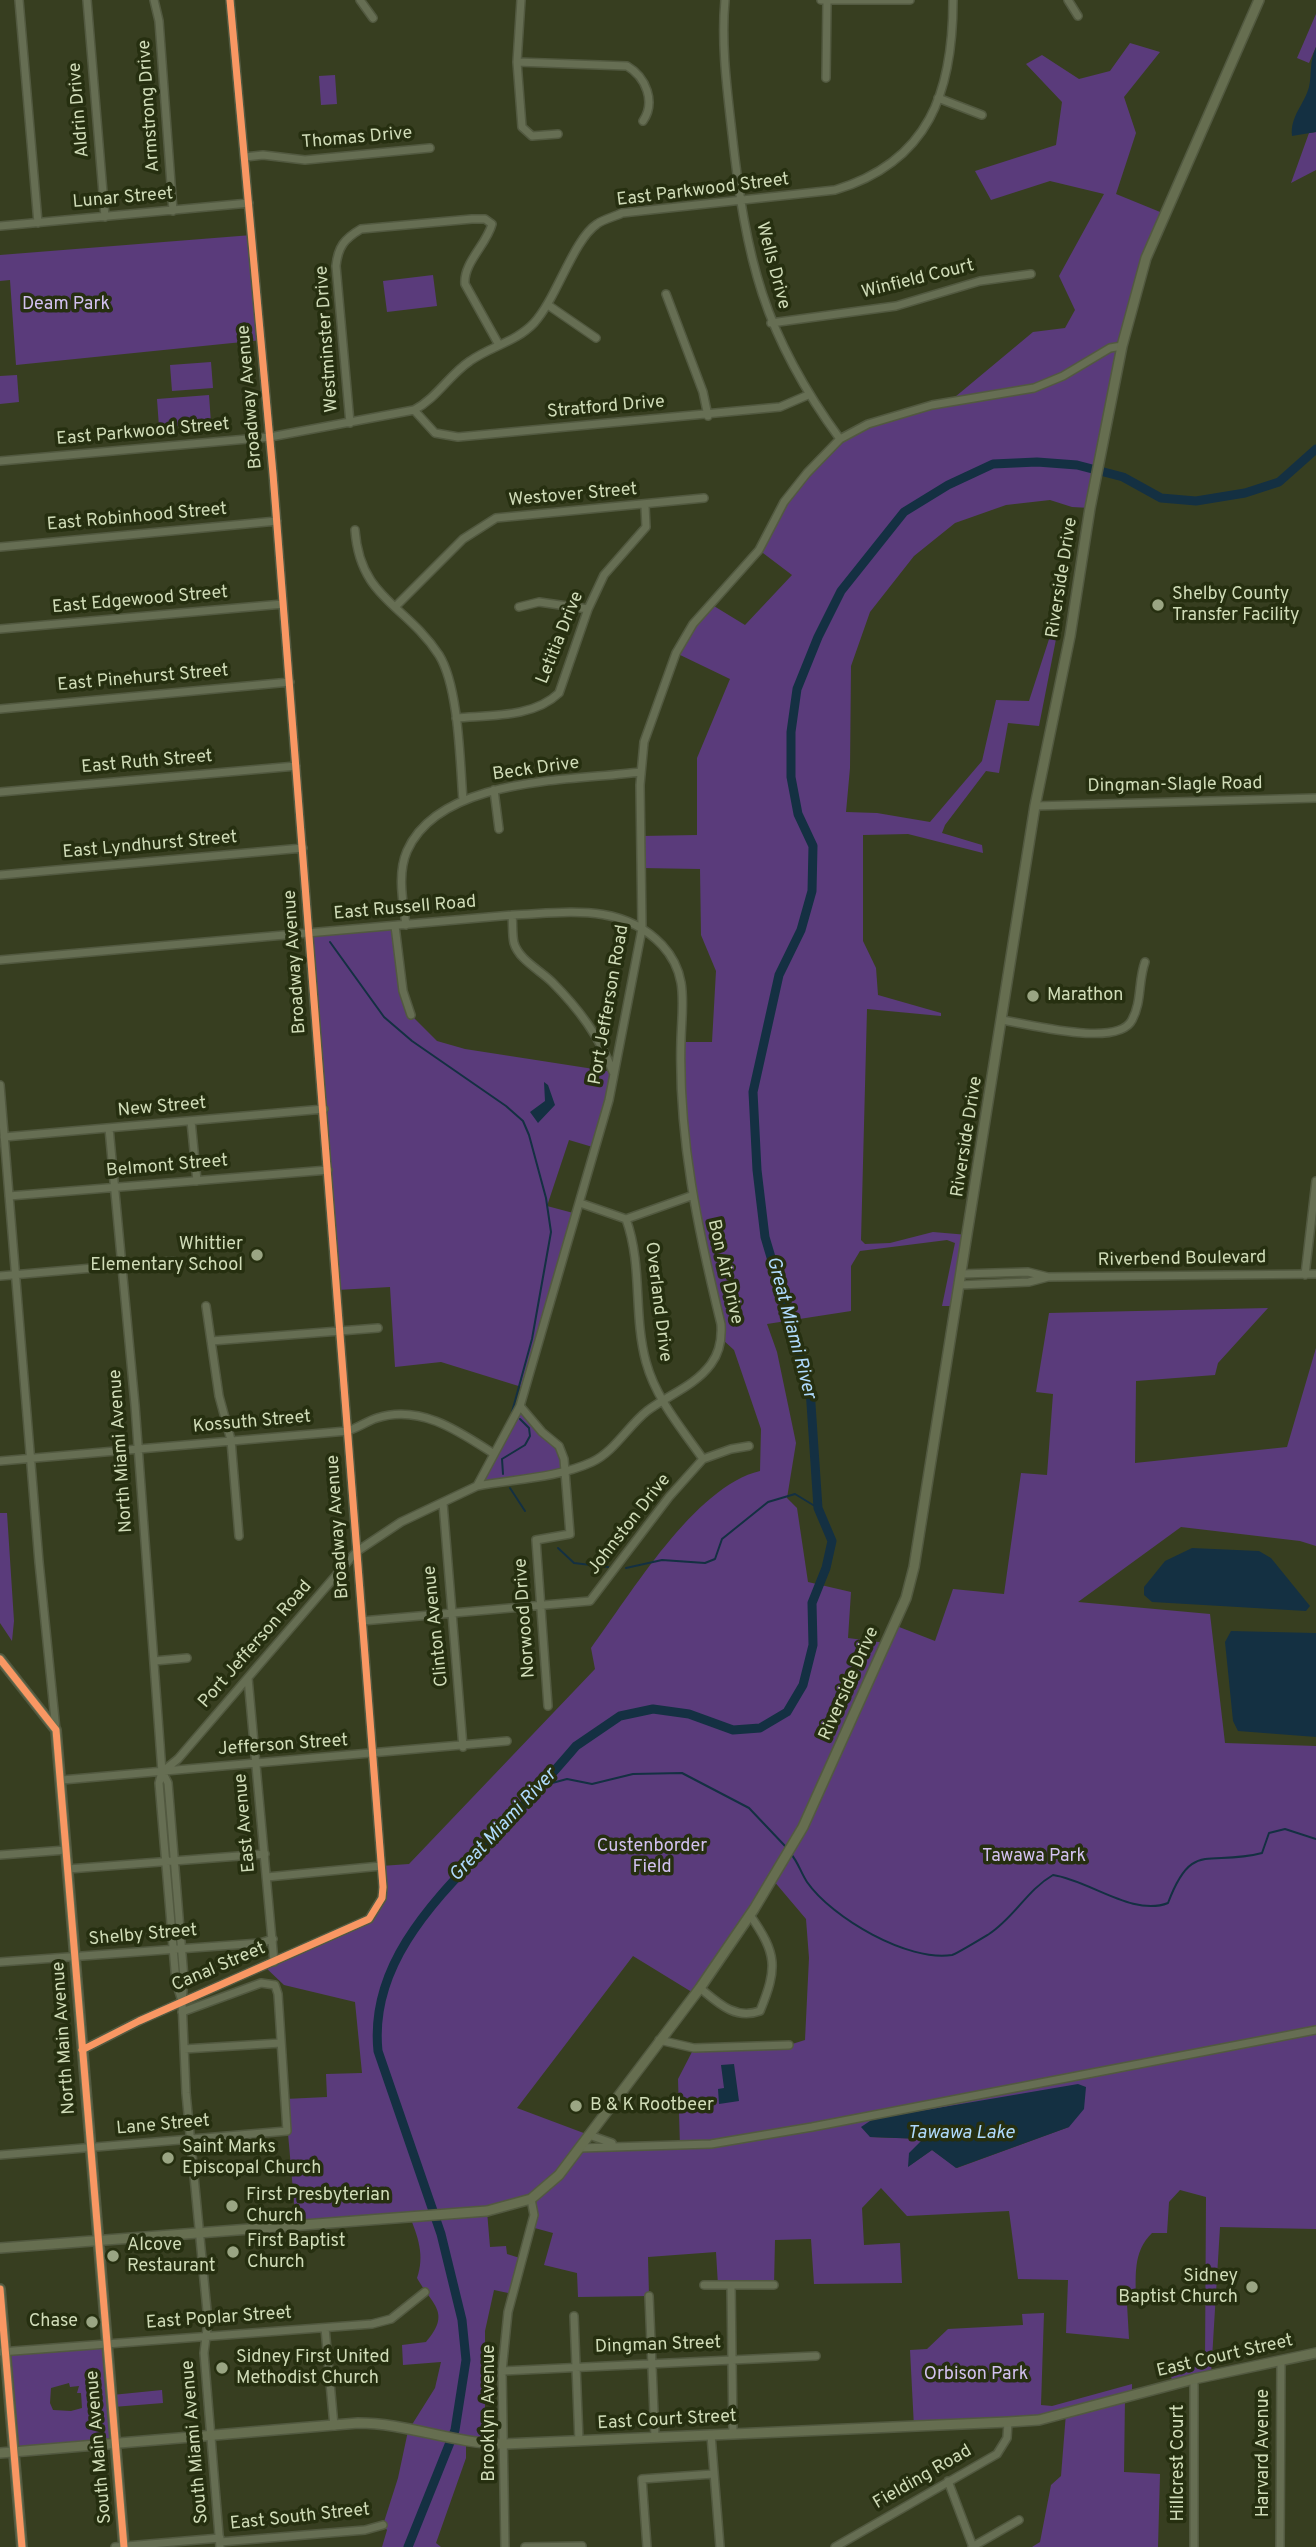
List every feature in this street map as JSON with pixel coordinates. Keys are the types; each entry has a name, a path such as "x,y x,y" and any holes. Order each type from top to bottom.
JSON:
{"main road":[{"name":"Riverside Drive","path":"531,2199 559,2175 700,1988 783,1864 803,1827 906,1598 914,1567 1035,806 1070,636 1090,508 1122,346 1146,258 1259,0"},
{"path":"0,1659 56,1730"},
{"name":"North Main Avenue","path":"56,1730 107,2344"},
{"path":"0,2248 487,2211 531,2199"},
{"path":"0,2288 3,2352 22,2547"},
{"name":"South Main Avenue","path":"107,2344 124,2547"},
{"name":"East Court Street","path":"0,2454 376,2423 466,2442 504,2444 1008,2423 1039,2420 1194,2379 1316,2353"}],"street":[{"path":"19,0 38,223"},
{"name":"Aldrin Drive","path":"87,0 105,217"},
{"name":"Armstrong Drive","path":"154,0 159,21 173,211"},
{"name":"Broadway Avenue","path":"230,0 290,682 381,1866 382,1898 369,1919"},
{"path":"360,0 373,18"},
{"path":"521,0 517,62 522,127 533,135 558,134"},
{"name":"Wells Drive","path":"725,0 727,86 740,201 755,276 771,323 808,395 840,439"},
{"path":"821,0 910,0"},
{"name":"East Parkwood Street","path":"0,461 270,437 414,410 430,402 470,361 512,341 533,324 548,305 586,236 597,224 622,213 835,190 867,181 893,164 918,138 938,98 950,49 953,0"},
{"path":"1068,0 1078,16"},
{"path":"826,78 827,1"},
{"path":"517,62 627,66 636,71 648,91 647,116 643,121"},
{"path":"938,98 982,116"},
{"name":"Thomas Drive","path":"245,157 263,155 305,160 430,148"},
{"name":"Lunar Street","path":"0,226 249,203"},
{"name":"Westminster Drive","path":"350,423 336,266 339,247 346,238 367,228 485,219 492,224 489,235 464,274 466,284 499,345"},
{"name":"Winfield Court","path":"771,323 896,306 985,280 1031,274"},
{"path":"666,294 703,392 708,416"},
{"path":"548,305 596,338"},
{"name":"Port Jefferson Road","path":"162,1772 178,1759 356,1552 401,1522 477,1486 520,1406 609,1100 642,929 640,772 643,742 676,653 709,603 759,550 784,502 807,472 840,439 868,424 932,405 1034,388 1063,376 1110,348 1122,346"},
{"name":"Stratford Drive","path":"414,410 435,433 458,437 708,416 780,407 808,395"},
{"name":"Westover Street","path":"395,607 463,540 496,518 704,499"},
{"name":"Letitia Drive","path":"456,718 528,711 549,703 559,693 588,609 604,575 646,527 645,506"},
{"name":"East Robinhood Street","path":"0,547 276,521"},
{"path":"355,530 362,569 441,659 456,718 463,802"},
{"path":"519,607 539,602 588,609"},
{"name":"East Edgewood Street","path":"0,629 283,604"},
{"name":"East Pinehurst Street","path":"0,709 290,682"},
{"name":"East Ruth Street","path":"0,792 296,766"},
{"name":"Beck Drive","path":"406,925 401,882 407,851 420,830 463,802 494,790 640,772"},
{"path":"494,790 499,829"},
{"name":"Dingman-Slagle Road","path":"1035,806 1316,799"},
{"name":"East Lyndhurst Street","path":"0,875 303,848"},
{"name":"East Russell Road","path":"0,960 512,915 594,912 626,919 642,929"},
{"path":"512,915 514,944 522,957 550,980 580,1013 602,1043 613,1072"},
{"path":"395,926 403,991 411,1015"},
{"name":"Bon Air Drive","path":"477,1486 565,1471 596,1460 647,1411 696,1380 712,1364 722,1339 691,1196 683,1100 681,970 671,956 642,929"},
{"path":"1002,1020 1099,1035 1122,1030 1131,1023 1138,1006 1145,962"},
{"name":"North Main Avenue","path":"0,1086 56,1730"},
{"name":"New Street","path":"4,1137 324,1110"},
{"path":"191,1121 197,1181"},
{"name":"North Miami Avenue","path":"109,1128 138,1448 162,1772 167,1783 170,1860 178,1948 176,1982 182,2001 206,2334"},
{"name":"Belmont Street","path":"9,1196 328,1170"},
{"path":"1305,1275 1316,1181"},
{"path":"580,1203 626,1219 691,1196"},
{"name":"Overland Drive","path":"626,1219 638,1260 639,1318 646,1364 662,1401 703,1459"},
{"path":"0,1276 174,1261"},
{"path":"961,1273 1028,1272 1048,1277"},
{"name":"Riverbend Boulevard","path":"1048,1277 1316,1274"},
{"path":"959,1284 1029,1282 1048,1277"},
{"path":"206,1306 219,1396 231,1440 239,1536"},
{"path":"211,1341 378,1328"},
{"name":"Norwood Drive","path":"520,1406 542,1432 559,1446 565,1471 570,1534 536,1540 548,1706"},
{"name":"Kossuth Street","path":"0,1461 347,1430 376,1418 416,1415 457,1430 494,1454"},
{"path":"703,1459 749,1446"},
{"name":"Johnston Drive","path":"362,1621 590,1601 669,1497 703,1459"},
{"name":"Clinton Avenue","path":"443,1503 463,1747"},
{"path":"154,1661 187,1658"},
{"name":"East Avenue","path":"248,1678 274,1962"},
{"path":"34,1702 46,1705 50,1703 52,1695"},
{"name":"Jefferson Street","path":"62,1780 372,1755 507,1741"},
{"path":"0,1855 66,1850"},
{"path":"68,1869 265,1854"},
{"path":"267,1877 381,1866"},
{"path":"700,1988 734,2012 744,2015 760,2011 774,1970 772,1951 750,1915"},
{"name":"Canal Street","path":"82,2050 182,2001 369,1919"},
{"name":"Shelby Street","path":"0,1962 246,1944 273,1939"},
{"path":"182,2012 269,1982 278,1994 281,2043 184,2049"},
{"path":"579,2148 686,2147 800,2130 1316,2030"},
{"path":"659,2040 694,2048 789,2045"},
{"name":"Lane Street","path":"0,2155 288,2131 281,2043"},
{"path":"589,2135 619,2146"},
{"name":"Brooklyn Avenue","path":"505,2547 502,2371 508,2312 534,2215 531,2199"},
{"path":"704,2285 774,2285"},
{"path":"731,2285 733,2434"},
{"name":"East Poplar Street","path":"3,2352 206,2334 325,2328 391,2319 425,2292"},
{"path":"649,2296 655,2437"},
{"path":"574,2316 579,2441"},
{"path":"325,2328 334,2426"},
{"name":"South Miami Avenue","path":"206,2334 204,2353 220,2542"},
{"name":"Dingman Street","path":"502,2371 576,2365 816,2356"},
{"name":"Harvard Avenue","path":"1280,2360 1280,2547"},
{"name":"Hillcrest Court","path":"1194,2379 1194,2547"},
{"name":"Fielding Road","path":"835,2547 997,2454 1007,2438 1008,2423"},
{"path":"711,2435 720,2547"},
{"path":"646,2547 642,2479 713,2474"},
{"path":"948,2481 972,2547 1019,2520"},
{"name":"East South Street","path":"116,2547 312,2535 365,2530 383,2525"},
{"path":"312,2535 313,2547"},
{"path":"526,2547 582,2546"}],"green space":[{"path":"1316,14 1316,47 1309,63 1297,58"},
{"path":"1130,43 1160,52 1124,97 1136,133 1116,194 1165,214 1133,301 1090,508 1072,507 1050,500 1006,505 955,523 914,556 870,612 851,666 850,768 846,812 877,813 930,822 982,761 996,700 1029,701 1051,633 1057,634 1039,726 1008,723 999,773 986,771 945,825 942,833 982,845 983,853 908,834 863,835 863,941 876,968 878,995 941,1013 941,1016 867,1009 861,1240 865,1244 890,1243 933,1232 968,1235 955,1306 942,1306 955,1243 947,1240 860,1251 851,1266 851,1311 767,1324 777,1352 796,1443 787,1498 797,1508 808,1582 851,1592 848,1638 886,1643 894,1625 935,1641 953,1589 1004,1594 1021,1473 1047,1475 1053,1394 1036,1392 1049,1313 1268,1308 1218,1363 1215,1375 1136,1381 1135,1463 1287,1447 1316,1348 1316,1546 1300,1541 1181,1527 1078,1602 1210,1614 1225,1743 1316,1746 1316,2229 1220,2227 1211,2375 1172,2385 1171,2373 1205,2364 1206,2197 1180,2190 1169,2202 1167,2233 1152,2233 1141,2248 1136,2275 1136,2304 1127,2304 1129,2339 1066,2333 1068,2280 1018,2279 1009,2211 907,2216 881,2188 862,2208 864,2245 900,2243 902,2283 814,2284 811,2239 775,2240 774,2285 718,2285 716,2252 648,2257 649,2296 578,2297 577,2273 544,2265 553,2233 531,2227 531,2199 487,2211 490,2247 506,2246 507,2254 523,2259 513,2294 494,2290 485,2331 485,2444 466,2442 466,2458 436,2543 441,2547 382,2547 387,2530 383,2525 398,2478 408,2431 435,2388 441,2362 403,2365 402,2345 426,2342 434,2332 439,2316 417,2278 419,2246 409,2215 296,2225 285,2099 327,2097 326,2074 362,2073 355,2002 284,1985 264,1966 369,1919 382,1898 381,1866 409,1864 595,1669 591,1648 645,1572 689,1519 712,1497 736,1481 760,1471 761,1429 734,1350 722,1339 688,1180 681,1042 712,1042 716,971 701,935 700,869 642,868 642,836 697,835 697,758 730,679 676,653 709,603 745,625 792,575 759,550 784,502 826,452 868,424 949,402 1033,332 1065,328 1075,310 1059,276 1104,194 1050,181 991,200 975,171 1056,145 1062,102 1026,64 1042,55 1079,79 1110,71","holes":["773,1880 806,1919 809,1958 805,2040 789,2045 694,2048 678,2079 680,2147 580,2147 589,2135 517,2108 633,1956 695,1994","896,2116 1069,2127 957,2168 932,2150 909,2166 910,2153 924,2139 870,2137 873,2119"]},
{"path":"335,75 337,104 321,105 319,76"},
{"path":"1316,132 1316,170 1291,183 1309,133"},
{"name":"Deam Park","path":"252,235 262,340 16,365 10,280 0,281 0,255"},
{"path":"433,275 437,306 387,312 383,281"},
{"path":"211,362 213,388 172,391 170,365"},
{"path":"17,375 19,402 0,404 0,376"},
{"path":"209,395 211,423 159,427 157,399"},
{"path":"395,926 403,991 411,1015 437,1041 465,1049 613,1072 596,1148 569,1140 547,1206 577,1214 525,1388 441,1362 395,1367 390,1287 337,1290 310,933"},
{"path":"520,1406 559,1446 565,1471 477,1486"},
{"path":"0,1513 7,1513 14,1621 12,1641 0,1623"},
{"name":"Orbison Park","path":"1044,2313 1041,2405 1052,2406 1132,2384 1132,2395 1125,2397 1124,2472 1160,2474 1158,2547 1032,2547 1040,2542 1051,2485 1061,2476 1066,2413 1039,2420 914,2427 910,2350 927,2349 948,2329 1023,2325 1022,2314"},
{"path":"107,2344 112,2395 162,2390 163,2403 113,2407 116,2445 14,2452 6,2352","holes":["69,2383 70,2387 79,2386 77,2393 81,2393 82,2408 71,2411 53,2410 50,2403 51,2388"]}],"water":[{"path":"1316,47 1316,132 1292,136 1295,116 1309,87"},
{"path":"544,1082 548,1085 555,1105 538,1123 530,1112 545,1101"},
{"path":"1192,1548 1259,1551 1271,1558 1310,1606 1306,1611 1152,1602 1144,1595 1144,1587 1165,1561"},
{"path":"1231,1631 1316,1633 1316,1737 1238,1731 1233,1721 1225,1642"},
{"path":"734,2064 739,2101 719,2104 718,2089 724,2088 721,2065"},
{"name":"Tawawa Lake","path":"1078,2084 1086,2087 1084,2109 1069,2127 956,2168 932,2150 908,2167 909,2153 923,2139 870,2137 861,2127 873,2119"}],"waterway":[{"name":"Great Miami River","path":"408,2547 455,2430 466,2360 462,2320 441,2234 378,2051 378,2019 384,1990 395,1962 410,1936 448,1887 576,1746 620,1716 653,1709 689,1714 733,1730 760,1728 787,1712 803,1685 813,1645 812,1603 826,1568 832,1541 818,1508 810,1389 765,1237 757,1170 753,1092 779,975 801,930 812,891 813,846 798,814 791,777 791,732 797,689 818,637 841,591 904,512 948,485 993,464 1037,462 1077,465 1123,477 1161,498 1196,501 1245,493 1279,482 1316,449"},
{"path":"330,942 384,1017 412,1041 506,1106 523,1121 529,1135 546,1198 551,1232 532,1339 512,1412"},
{"path":"503,1474 502,1459 525,1445 530,1436 529,1428 520,1419"},
{"path":"510,1488 525,1511"},
{"path":"626,1568 662,1560 705,1563 715,1559 722,1539 768,1502 795,1494 818,1508"},
{"path":"558,1548 574,1563 608,1567"},
{"path":"541,1786 567,1779 592,1784 633,1774 682,1773 749,1808 786,1847"},
{"path":"791,1854 807,1882 819,1896 852,1923 872,1935 914,1952 952,1955 998,1927 1036,1888 1053,1875 1081,1883 1126,1902 1154,1906 1168,1903 1185,1870 1194,1863 1204,1859 1262,1853 1269,1833 1285,1829 1316,1839"}],"cycle path":[{"path":"82,2050 139,2021 369,1919 382,1898 383,1887 273,474 230,0"},
{"path":"0,1659 56,1730 124,2547"},
{"path":"0,2289 22,2547"}],"place":[{"name":"Shelby County Transfer Facility","path":"1158,605"},
{"name":"Marathon","path":"1033,996"},
{"name":"Whittier Elementary School","path":"257,1255"},
{"name":"B & K Rootbeer","path":"576,2106"},
{"name":"Saint Marks Episcopal Church","path":"168,2158"},
{"name":"First Presbyterian Church","path":"232,2206"},
{"name":"First Baptist Church","path":"233,2252"},
{"name":"Alcove Restaurant","path":"113,2256"},
{"name":"Sidney Baptist Church","path":"1252,2287"},
{"name":"Chase","path":"92,2322"},
{"name":"Sidney First United Methodist Church","path":"222,2368"}],"park label":[{"name":"Custenborder Field","path":"652,1857"},
{"name":"Tawawa Park","path":"1034,1857"}]}
